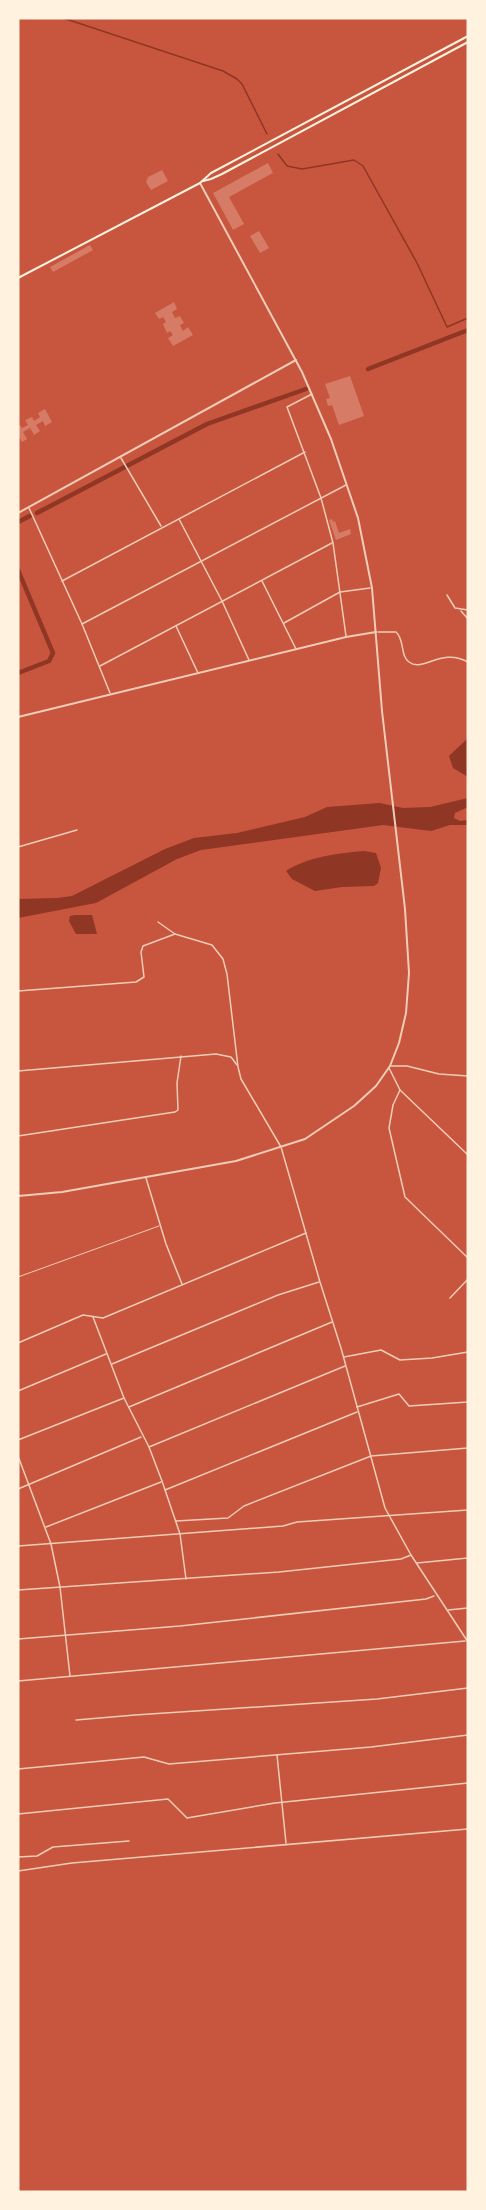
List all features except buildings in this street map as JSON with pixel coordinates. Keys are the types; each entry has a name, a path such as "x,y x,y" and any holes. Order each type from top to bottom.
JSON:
{"main road":[{"path":"202,182 211,173 238,158 468,36"},
{"path":"18,278 241,164 468,42"},
{"path":"259,147 262,152"},
{"path":"238,158 241,164"}],"street":[{"path":"18,1196 62,1192 236,1161 305,1139 337,1119 376,1086 389,1067 399,1043 406,1013 409,973 405,909 382,711 372,588 358,518 313,394 202,182"},
{"path":"18,513 296,360"},
{"path":"313,394 287,407 321,498 333,543 346,637"},
{"path":"63,581 305,452"},
{"path":"121,457 161,527"},
{"path":"81,624 347,485"},
{"path":"28,507 63,581 100,666 110,695"},
{"path":"179,518 222,601 249,660"},
{"path":"100,666 333,543"},
{"path":"261,580 296,649"},
{"path":"284,623 340,592 372,588"},
{"path":"447,595 455,608 468,610"},
{"path":"460,610 468,620"},
{"path":"176,626 198,673"},
{"path":"18,717 249,660 376,632 396,632 401,637 405,659 417,666 448,656 468,662"},
{"path":"18,847 77,830"},
{"path":"158,922 176,934 212,945 223,959 227,974 238,1067"},
{"path":"18,991 136,982 144,977 141,952 143,946 176,934"},
{"path":"18,1071 181,1056 225,1054 231,1057 238,1067 248,1093 281,1147 389,1516 436,1595 468,1641 18,1681"},
{"path":"18,1136 175,1112 178,1110 177,1083 181,1056"},
{"path":"389,1067 407,1066 440,1074 468,1076"},
{"path":"389,1067 400,1090 468,1155"},
{"path":"400,1090 393,1105 389,1128 405,1197 468,1258"},
{"path":"146,1178 160,1226 182,1285"},
{"path":"18,1343 83,1315 103,1318 307,1233"},
{"path":"450,1298 468,1279"},
{"path":"111,1364 278,1295 320,1282"},
{"path":"93,1316 124,1398 162,1481 180,1534 186,1579"},
{"path":"129,1407 333,1322"},
{"path":"343,1357 381,1350 400,1360 468,1352"},
{"path":"18,1391 106,1354"},
{"path":"148,1447 346,1366"},
{"path":"357,1407 399,1394 409,1406 468,1402"},
{"path":"18,1440 124,1398"},
{"path":"165,1490 358,1412"},
{"path":"18,1489 143,1436"},
{"path":"176,1521 228,1518 244,1506 370,1456 468,1448"},
{"path":"18,1456 51,1544 60,1587 70,1676"},
{"path":"45,1527 162,1481"},
{"path":"18,1546 468,1510"},
{"path":"18,1590 346,1565 401,1559 411,1555"},
{"path":"416,1563 468,1558"},
{"path":"18,1639 180,1626 414,1601 436,1595"},
{"path":"447,1610 468,1608"},
{"path":"76,1720 377,1699 468,1688"},
{"path":"18,1769 144,1757 169,1764 371,1747 468,1735"},
{"path":"277,1754 286,1843"},
{"path":"18,1814 168,1799 187,1818 282,1803 468,1783"},
{"path":"18,1871 72,1863 286,1843 468,1829"},
{"path":"18,1857 38,1856 53,1847 129,1841"}],"lane":[{"path":"18,1277 160,1226"}],"shaded area":[{"path":"468,738 468,777 453,768 449,756"},
{"path":"468,798 468,807 455,813 454,818 460,821 468,820 468,825 450,825 431,831 383,825 201,850 177,859 96,903 18,918 18,899 72,896 165,849 194,838 237,833 305,817 327,807 380,803 403,808 430,807"},
{"path":"364,851 376,853 381,868 378,883 374,886 315,891 292,879 286,871 313,859"},
{"path":"92,915 97,934 76,934 69,921 70,916"}],"waterway":[{"path":"63,18 223,71 242,84 267,134"},
{"path":"278,154 287,166 302,169 354,160 363,166 417,263 447,327 468,318"},
{"path":"368,369 468,330"},
{"path":"37,513 207,424 306,389"},
{"path":"18,522 30,516"},
{"path":"18,570 53,653 49,661 18,673"}]}
